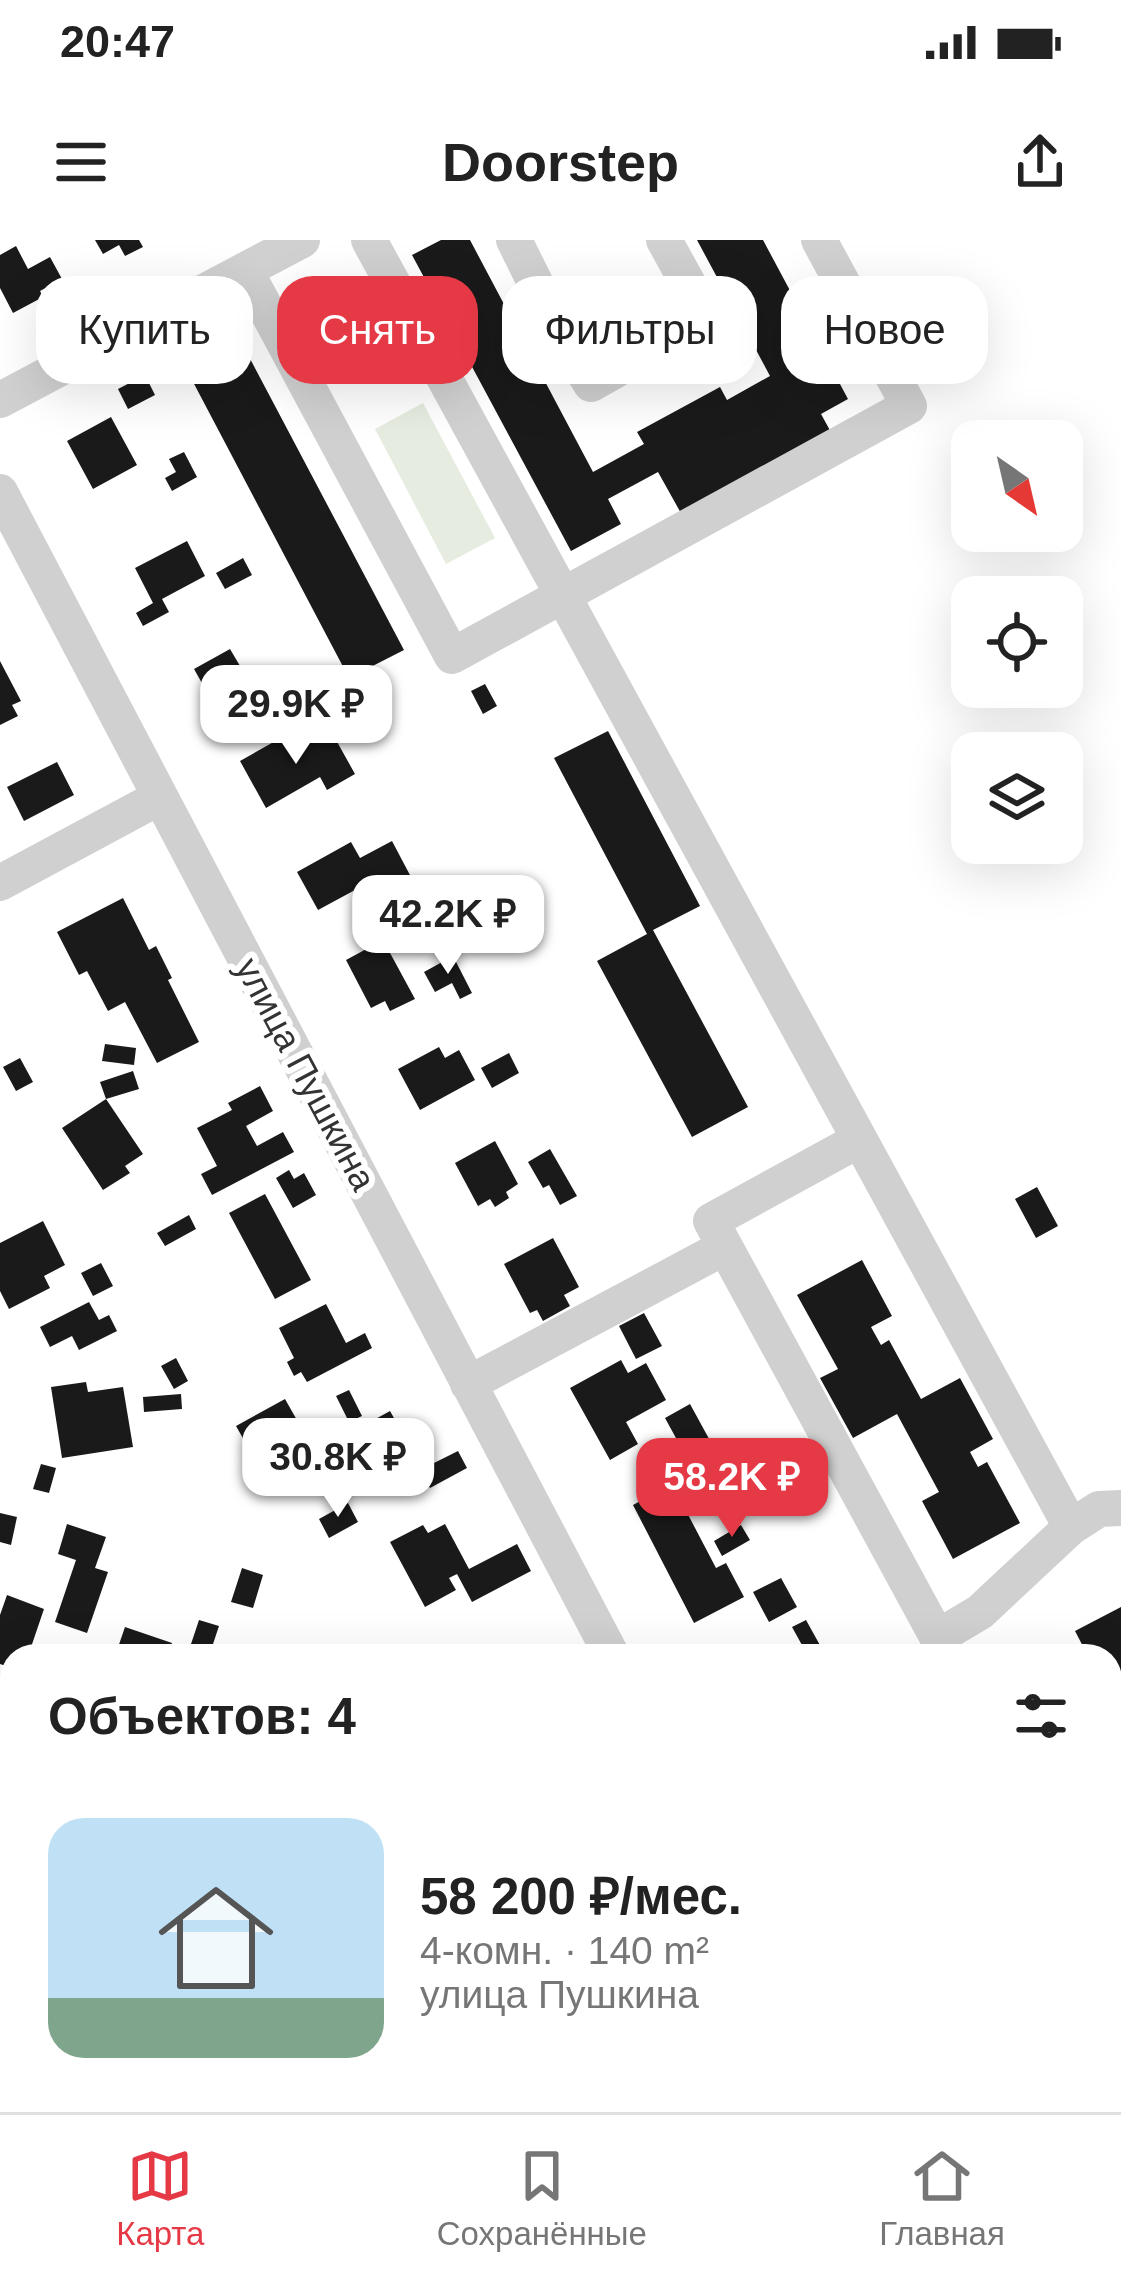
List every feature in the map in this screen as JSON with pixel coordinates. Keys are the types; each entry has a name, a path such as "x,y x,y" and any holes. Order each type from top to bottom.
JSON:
{"street":[{"path":"0,400 302,240"},
{"path":"369,240 1070,1527"},
{"path":"514,240 591,384 707,318 664,240"},
{"path":"245,270 452,656 909,406 819,240"},
{"name":"улица Пушкина","path":"0,492 606,1644"},
{"path":"0,883 160,797"},
{"path":"859,1140 711,1221 942,1644"},
{"path":"469,1384 724,1246"},
{"path":"945,1644 1070,1527 1099,1509 1121,1508"}],"shaded area":[{"path":"423,403 495,538 446,564 375,429"}],"building":[{"path":"95,240 139,240 143,247 125,256 119,245 103,254"},
{"path":"441,240 470,240 502,300 502,384 546,384 593,472 644,444 637,432 720,387 727,400 770,376 757,352 757,276 716,276 697,240 763,240 782,276 781,384 840,384 848,399 821,414 832,434 682,515 658,472 608,499 621,524 571,551 478,378 478,276 423,276 412,255"},
{"path":"16,246 28,269 50,257 60,276 36,276 36,301 13,313 0,288 0,255"},
{"path":"253,364 404,650 349,678 194,384 253,384"},
{"path":"150,384 155,395 128,409 118,389"},
{"path":"111,417 137,465 93,489 67,441"},
{"path":"184,452 197,477 172,491 165,478 176,472 169,459"},
{"path":"187,541 205,576 162,599 169,612 143,626 136,613 153,603 135,568"},
{"path":"243,558 252,575 225,589 216,573"},
{"path":"230,649 253,688 237,697 242,704 227,713 222,704 216,708 194,669"},
{"path":"0,661 21,701 12,705 18,716 0,725"},
{"path":"485,684 497,706 483,714 471,691"},
{"path":"331,731 355,774 327,790 320,777 266,808 240,761 286,735 295,751"},
{"path":"608,731 700,906 653,930 748,1107 692,1137 597,961 647,934 554,758"},
{"path":"57,762 74,795 24,821 7,787"},
{"path":"392,841 411,877 387,890 381,876 318,910 297,872 351,842 360,858"},
{"path":"123,898 149,950 156,946 199,1042 157,1063 125,1002 108,1011 87,971 79,975 57,932"},
{"path":"383,940 415,999 390,1011 385,1001 371,1008 346,960"},
{"path":"453,956 472,993 460,999 452,983 435,992 424,972"},
{"path":"105,1044 136,1048 134,1065 102,1061"},
{"path":"439,1047 445,1058 459,1050 475,1080 420,1110 398,1069"},
{"path":"509,1053 519,1073 492,1088 481,1068"},
{"path":"20,1058 33,1082 16,1091 3,1067"},
{"path":"133,1071 139,1089 106,1099 100,1082"},
{"path":"260,1086 273,1111 246,1126 257,1146 283,1132 294,1152 212,1195 201,1174 217,1166 197,1128 232,1110 228,1103"},
{"path":"106,1099 143,1154 125,1166 130,1173 103,1190 62,1128"},
{"path":"495,1141 518,1184 495,1207 490,1199 478,1206 455,1163"},
{"path":"550,1149 577,1196 560,1205 528,1162"},
{"path":"289,1170 294,1179 304,1173 316,1195 293,1208 276,1178"},
{"path":"1037,1187 1058,1226 1036,1238 1015,1199"},
{"path":"265,1194 311,1280 275,1299 229,1213"},
{"path":"189,1215 196,1229 165,1246 157,1233"},
{"path":"43,1221 65,1265 44,1276 50,1288 9,1309 0,1291 0,1243"},
{"path":"553,1238 579,1287 564,1295 570,1306 543,1321 537,1310 530,1313 504,1264"},
{"path":"862,1260 892,1316 871,1327 881,1345 889,1340 921,1399 960,1378 993,1439 970,1452 978,1467 987,1462 1020,1523 953,1559 922,1501 939,1492 897,1414 853,1438 820,1378 838,1369 797,1295"},
{"path":"101,1263 113,1286 93,1296 81,1273"},
{"path":"89,1302 99,1320 109,1315 117,1331 79,1350 72,1336 50,1347 40,1327"},
{"path":"326,1304 346,1343 365,1333 372,1348 307,1382 301,1372 294,1376 287,1362 294,1358 279,1328"},
{"path":"644,1313 662,1346 636,1359 619,1326"},
{"path":"176,1358 188,1381 174,1389 161,1366"},
{"path":"621,1360 628,1373 646,1363 666,1400 626,1422 638,1444 610,1460 570,1388"},
{"path":"86,1382 88,1392 123,1387 133,1447 62,1458 51,1387"},
{"path":"349,1390 362,1416 349,1422 336,1396"},
{"path":"181,1394 182,1409 144,1412 143,1397"},
{"path":"285,1399 302,1429 253,1456 236,1426"},
{"path":"690,1404 719,1457 694,1471 665,1418"},
{"path":"390,1411 407,1441 415,1437 430,1465 458,1451 467,1468 430,1488 421,1470 390,1487 382,1472 349,1490 325,1447"},
{"path":"41,1464 56,1468 49,1493 33,1489"},
{"path":"672,1484 716,1568 726,1563 744,1597 694,1623 633,1505"},
{"path":"348,1503 358,1522 329,1538 319,1519"},
{"path":"0,1513 17,1517 11,1545 0,1542"},
{"path":"67,1524 106,1537 95,1568 108,1572 87,1633 55,1622 76,1560 58,1554"},
{"path":"445,1524 469,1569 517,1544 531,1571 472,1602 457,1574 449,1578 456,1590 425,1607 390,1542 423,1525 428,1533"},
{"path":"741,1525 750,1540 722,1556 714,1541"},
{"path":"242,1568 263,1575 253,1608 231,1602"},
{"path":"781,1578 797,1607 769,1622 753,1592"},
{"path":"7,1595 44,1609 32,1644 0,1644 0,1615"},
{"path":"1121,1607 1121,1644 1082,1644 1075,1631"},
{"path":"199,1620 219,1626 213,1644 191,1644"},
{"path":"806,1620 819,1644 801,1644 792,1627"},
{"path":"125,1627 172,1643 172,1644 119,1644"}]}
